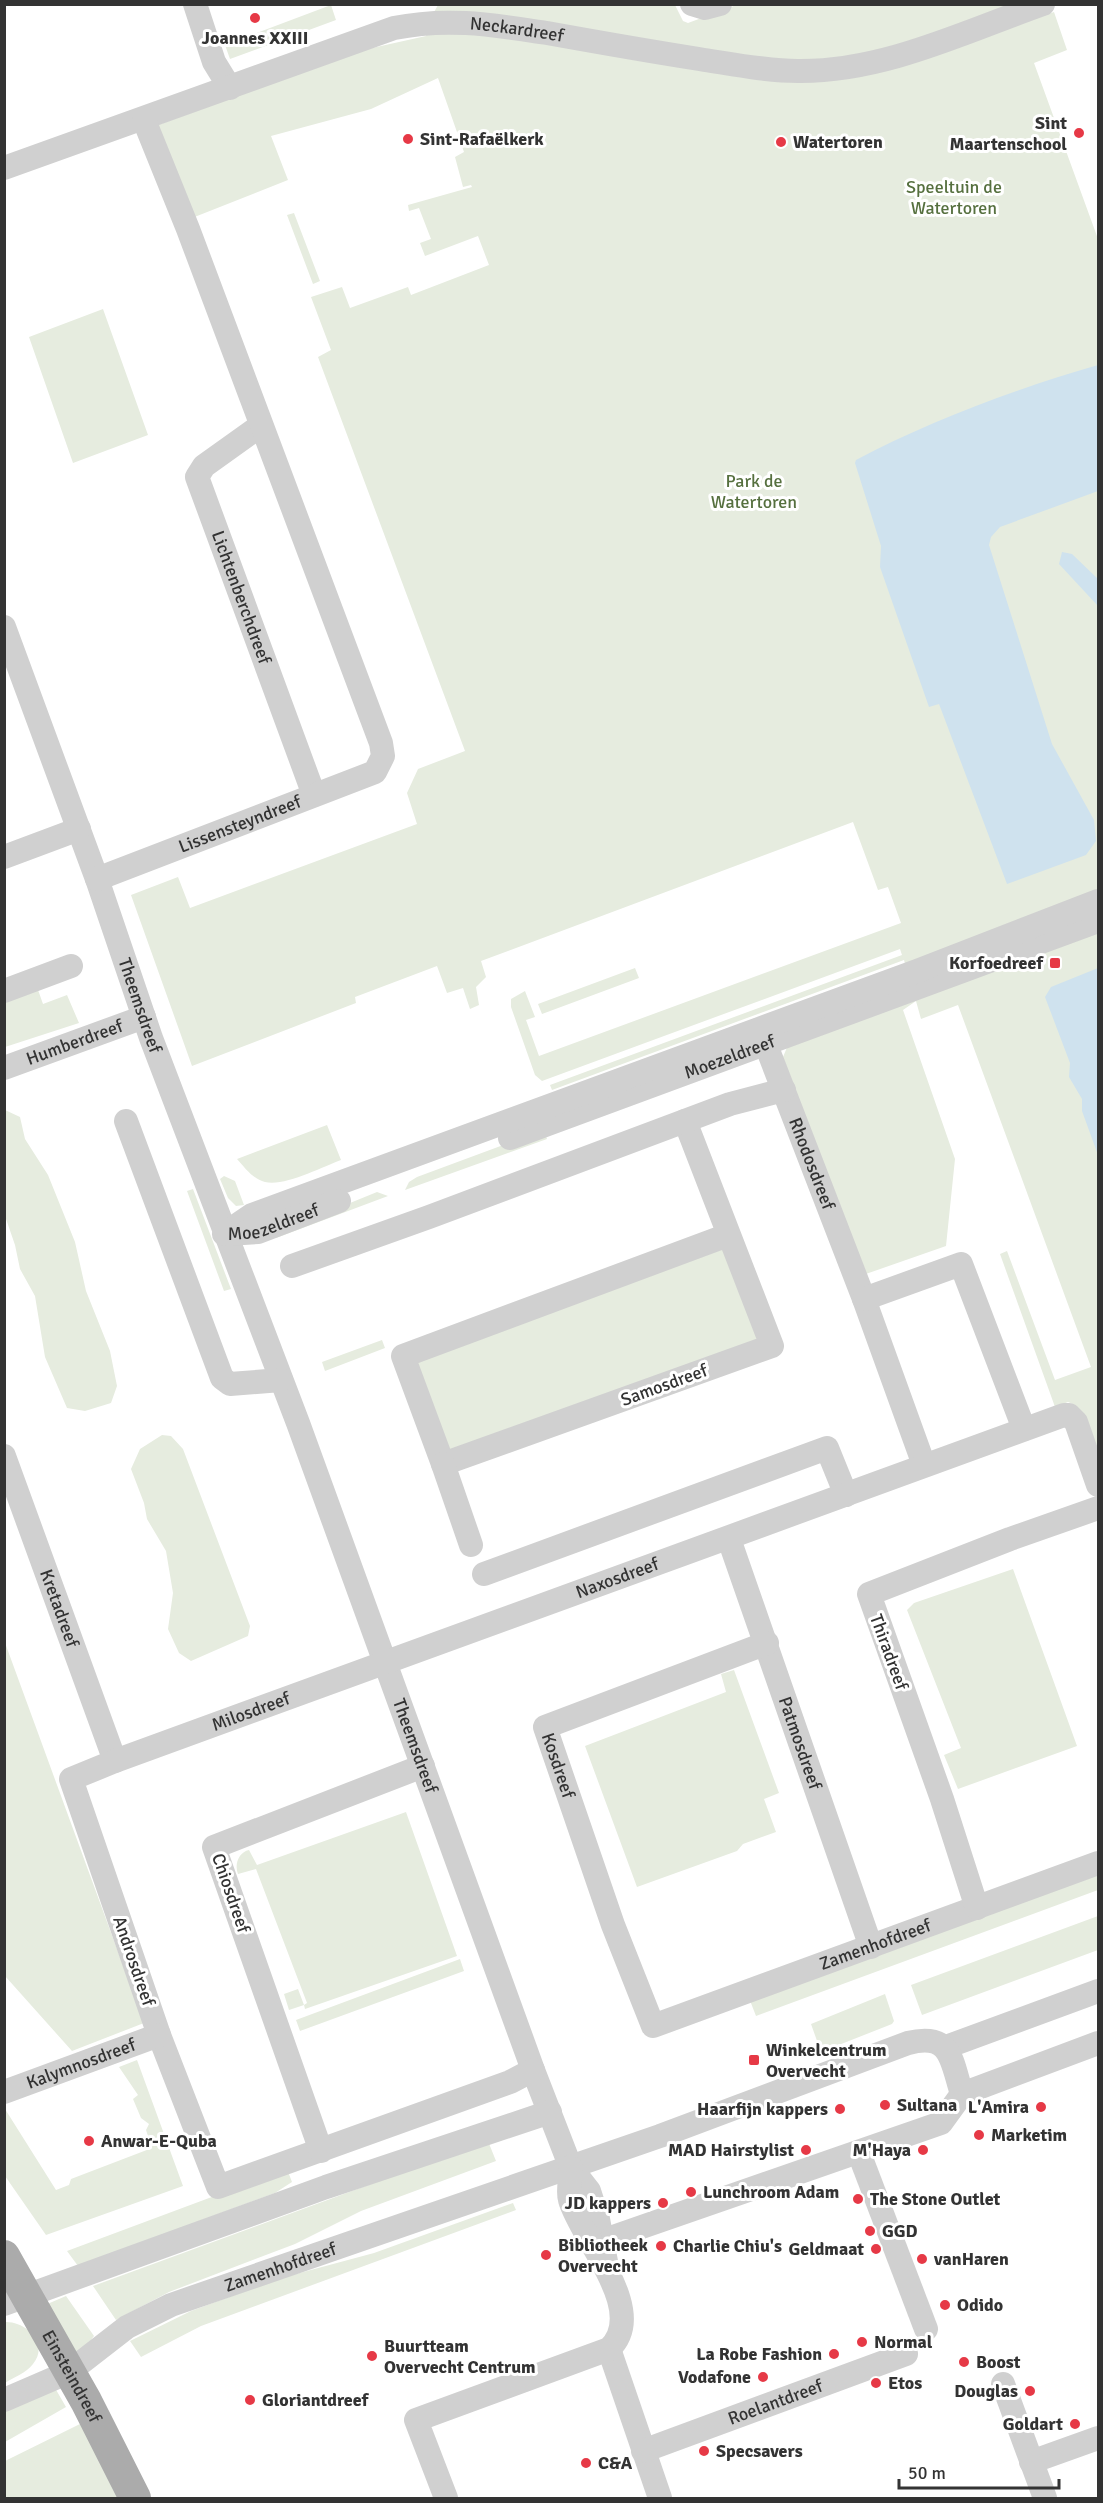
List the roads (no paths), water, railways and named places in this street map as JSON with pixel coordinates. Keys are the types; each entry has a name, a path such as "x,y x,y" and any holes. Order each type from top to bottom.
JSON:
{"main road":[{"name":"Einsteindreef","path":"4,2256 16,2300 69,2372 135,2499"}],"street":[{"path":"195,4 214,62 230,88"},
{"path":"692,4 705,8 720,4"},
{"name":"Neckardreef","path":"4,168 144,120 394,28 429,21 462,21 741,66 797,71 829,70 890,58 1043,4"},
{"path":"144,120 188,229 260,426"},
{"name":"Lissensteyndreef","path":"97,879 375,772 380,765 383,756 381,743 260,426"},
{"name":"Lichtenberchdreef","path":"260,426 204,466 197,477 314,795"},
{"name":"Theemsdreef","path":"4,627 97,879 144,1017 387,1663 549,2112"},
{"path":"4,858 79,830"},
{"name":"Moezeldreef","path":"763,1037 1098,901"},
{"name":"Moezeldreef","path":"224,1234 252,1215 530,1115 1098,921"},
{"path":"4,991 71,966"},
{"name":"Humberdreef","path":"4,1068 144,1017"},
{"name":"Rhodosdreef","path":"763,1037 864,1299 924,1465"},
{"path":"292,1266 429,1218 685,1121 764,1093 784,1090"},
{"path":"126,1121 222,1378 230,1384 281,1380"},
{"name":"Samosdreef","path":"443,1464 772,1346 685,1121"},
{"path":"471,1545 403,1356 728,1235"},
{"path":"864,1299 961,1264 1024,1429"},
{"name":"Naxosdreef","path":"387,1663 729,1539 924,1465 1069,1415 1076,1422 1098,1485"},
{"path":"484,1574 827,1448 846,1495"},
{"name":"Kretadreef","path":"4,1456 12,1499 115,1761"},
{"name":"Thiradreef","path":"977,1908 942,1799 869,1594 1010,1539 1098,1508"},
{"name":"Patmosdreef","path":"729,1539 871,1947"},
{"name":"Kosdreef","path":"653,2026 613,1925 545,1727 767,1643"},
{"name":"Milosdreef","path":"115,1761 387,1663"},
{"name":"Androsdreef","path":"115,1761 70,1779 159,2035 218,2187 321,2151"},
{"name":"Chiosdreef","path":"321,2151 214,1847 423,1766"},
{"name":"Zamenhofdreef","path":"653,2026 1098,1863"},
{"path":"962,2094 946,2047 1098,1991"},
{"name":"Kalymnosdreef","path":"4,2091 159,2035"},
{"name":"Zamenhofdreef","path":"4,2400 69,2372 127,2327 171,2305 571,2168 908,2043 924,2039 946,2047"},
{"path":"613,2237 941,2123 962,2094 1098,2043"},
{"path":"321,2151 510,2082 533,2070"},
{"path":"16,2300 326,2187 549,2112 571,2168 589,2191 595,2209 606,2267 622,2323 619,2337 609,2349 416,2420 446,2499"},
{"path":"859,2153 926,2329"},
{"path":"609,2349 660,2499"},
{"name":"Roelantdreef","path":"643,2451 906,2354"},
{"path":"1003,2384 1044,2499"},
{"path":"1031,2462 1098,2438"}],"water":[{"path":"1098,365 1098,491 1000,527 991,537 989,545 1052,744 1094,820 1096,841 1086,855 1007,884 939,704 929,707 880,567 881,546 855,463 856,460 884,446 944,419 1037,384"},
{"path":"1062,552 1072,554 1098,579 1098,606 1059,564"},
{"path":"1098,968 1098,1155 1082,1111 1082,1099 1069,1077 1070,1063 1045,997 1051,987"}],"place":[{"name":"Joannes XXIII","path":"255,18"},
{"name":"Sint Maartenschool","path":"1079,133"},
{"name":"Sint-Rafaëlkerk","path":"408,139"},
{"name":"Watertoren","path":"781,142"},
{"name":"Korfoedreef","path":"1055,963"},
{"name":"Winkelcentrum Overvecht","path":"754,2060"},
{"name":"Sultana","path":"885,2105"},
{"name":"L'Amira","path":"1041,2107"},
{"name":"Haarfijn kappers","path":"840,2109"},
{"name":"Marketim","path":"979,2135"},
{"name":"Anwar-E-Quba","path":"89,2141"},
{"name":"MAD Hairstylist","path":"806,2150"},
{"name":"M'Haya","path":"923,2150"},
{"name":"Lunchroom Adam","path":"691,2192"},
{"name":"The Stone Outlet","path":"858,2199"},
{"name":"JD kappers","path":"663,2203"},
{"name":"GGD","path":"870,2231"},
{"name":"Charlie Chiu's","path":"661,2246"},
{"name":"Geldmaat","path":"876,2249"},
{"name":"Bibliotheek Overvecht","path":"546,2255"},
{"name":"vanHaren","path":"922,2259"},
{"name":"Odido","path":"945,2305"},
{"name":"Normal","path":"862,2342"},
{"name":"La Robe Fashion","path":"834,2354"},
{"name":"Buurtteam Overvecht Centrum","path":"372,2356"},
{"name":"Boost","path":"964,2362"},
{"name":"Vodafone","path":"763,2377"},
{"name":"Etos","path":"876,2383"},
{"name":"Douglas","path":"1030,2391"},
{"name":"Gloriantdreef","path":"250,2400"},
{"name":"Goldart","path":"1075,2424"},
{"name":"Specsavers","path":"704,2451"},
{"name":"C&A","path":"586,2463"}],"park label":[{"name":"Speeltuin de Watertoren","path":"954,198"},
{"name":"Park de Watertoren","path":"754,491"}]}
